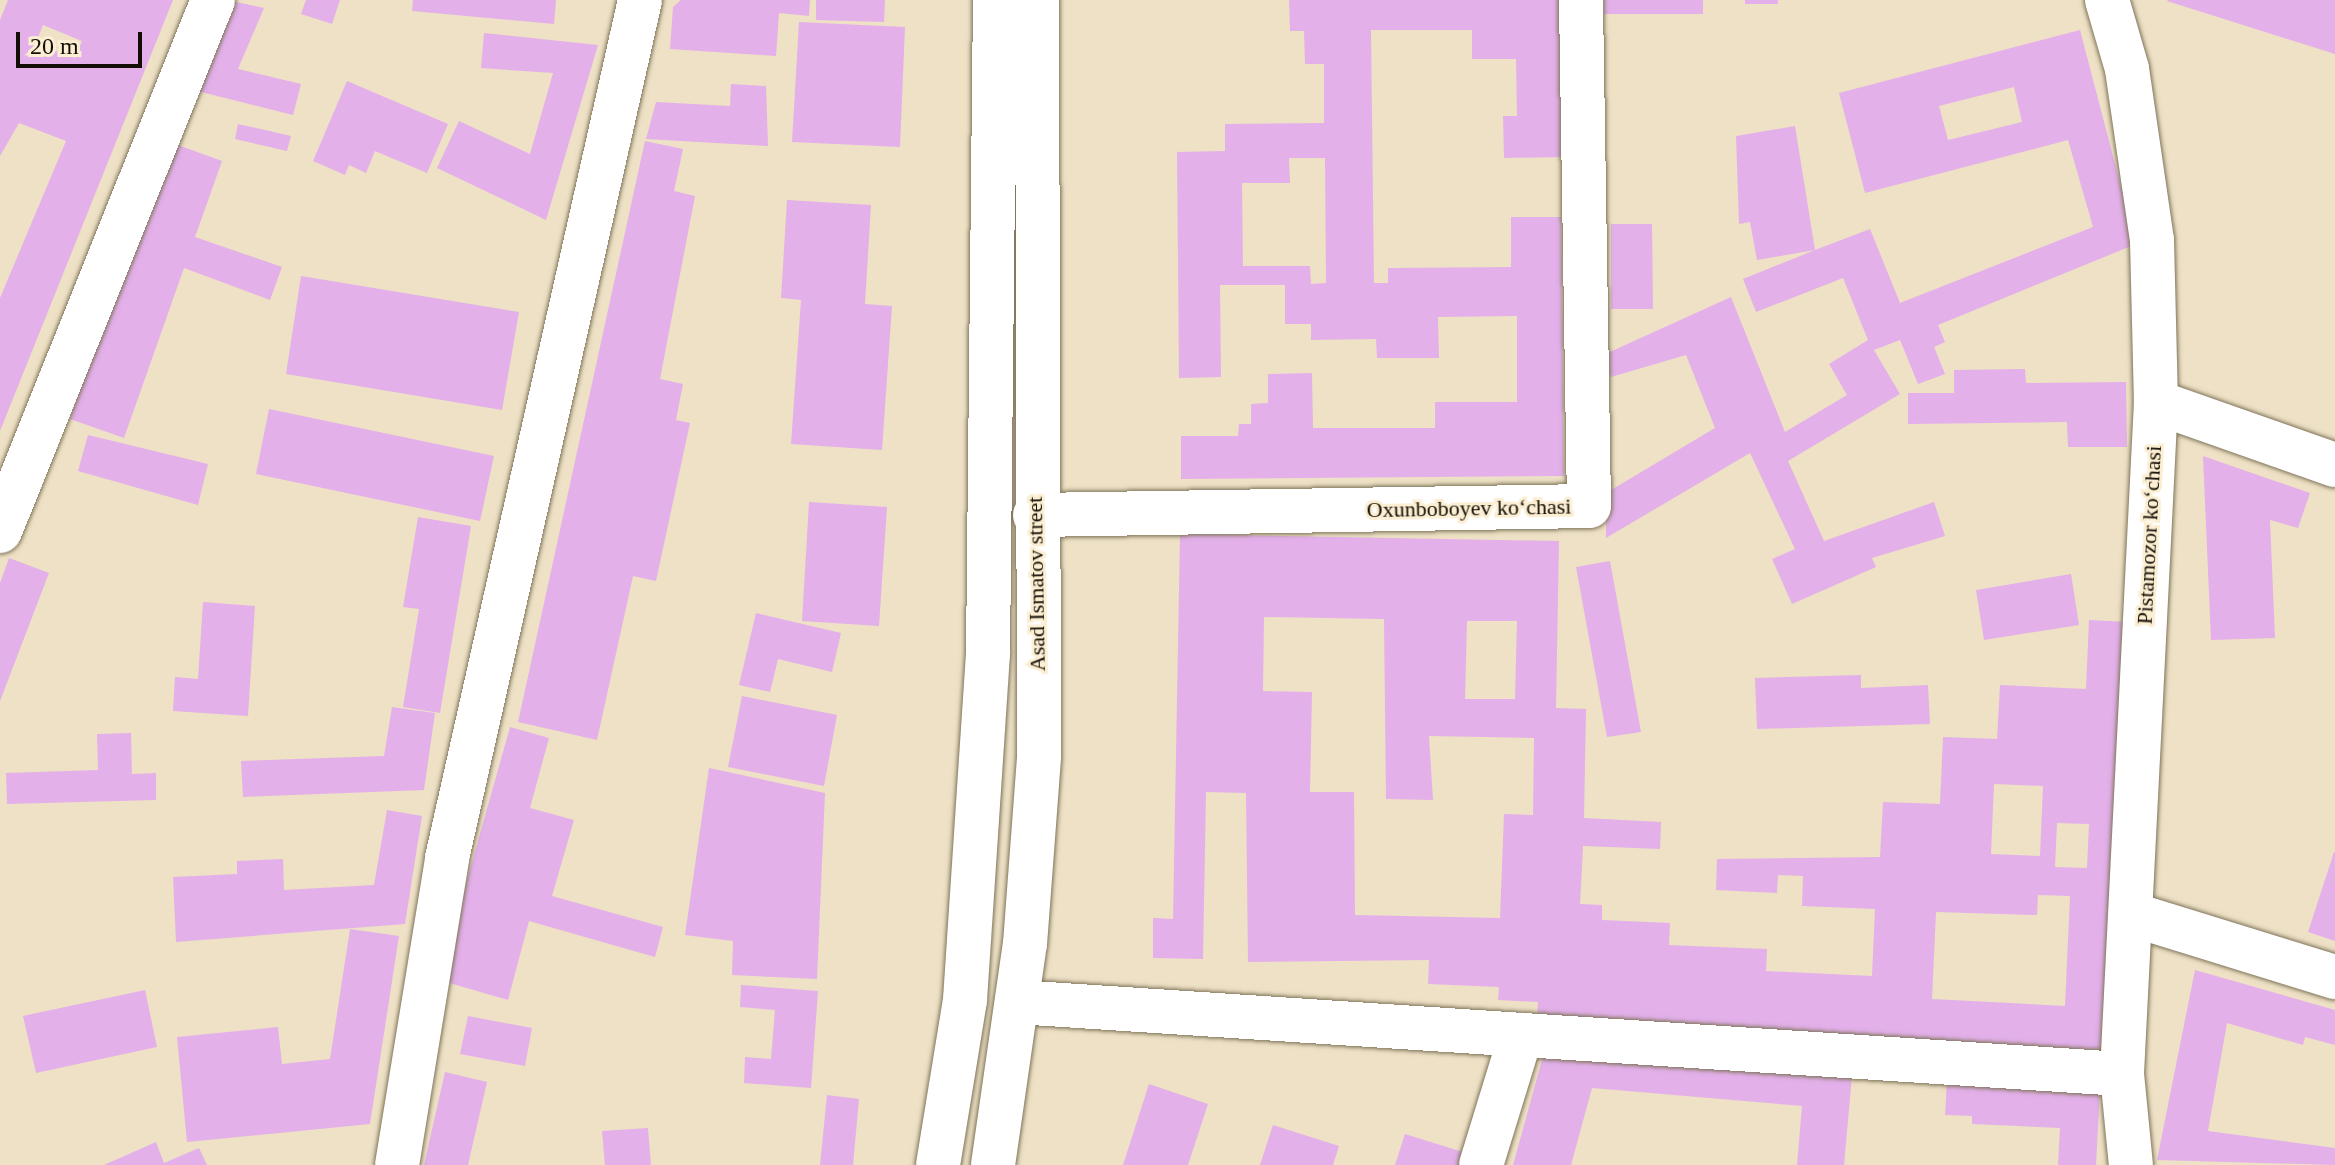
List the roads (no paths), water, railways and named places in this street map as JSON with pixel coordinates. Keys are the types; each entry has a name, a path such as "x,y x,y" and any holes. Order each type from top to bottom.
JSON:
{"street":[{"path":"0,531 213,0"},
{"path":"397,1165 447,858 640,0"},
{"path":"938,1165 965,1000 988,654 995,0"},
{"name":"Asad Ismatov street","path":"993,1165 1017,1002 1039,756 1035,515 1037,0"},
{"name":"Oxunboboyev koʻchasi","path":"1035,515 1589,506 1581,0"},
{"name":"Pistamozor koʻchasi","path":"2107,0 2127,69 2152,240 2156,402 2122,1074 2131,1165"},
{"path":"2156,402 2335,465"},
{"path":"2131,914 2335,977"},
{"path":"1017,1002 2122,1074"},
{"path":"1481,1165 1521,1035"}]}
